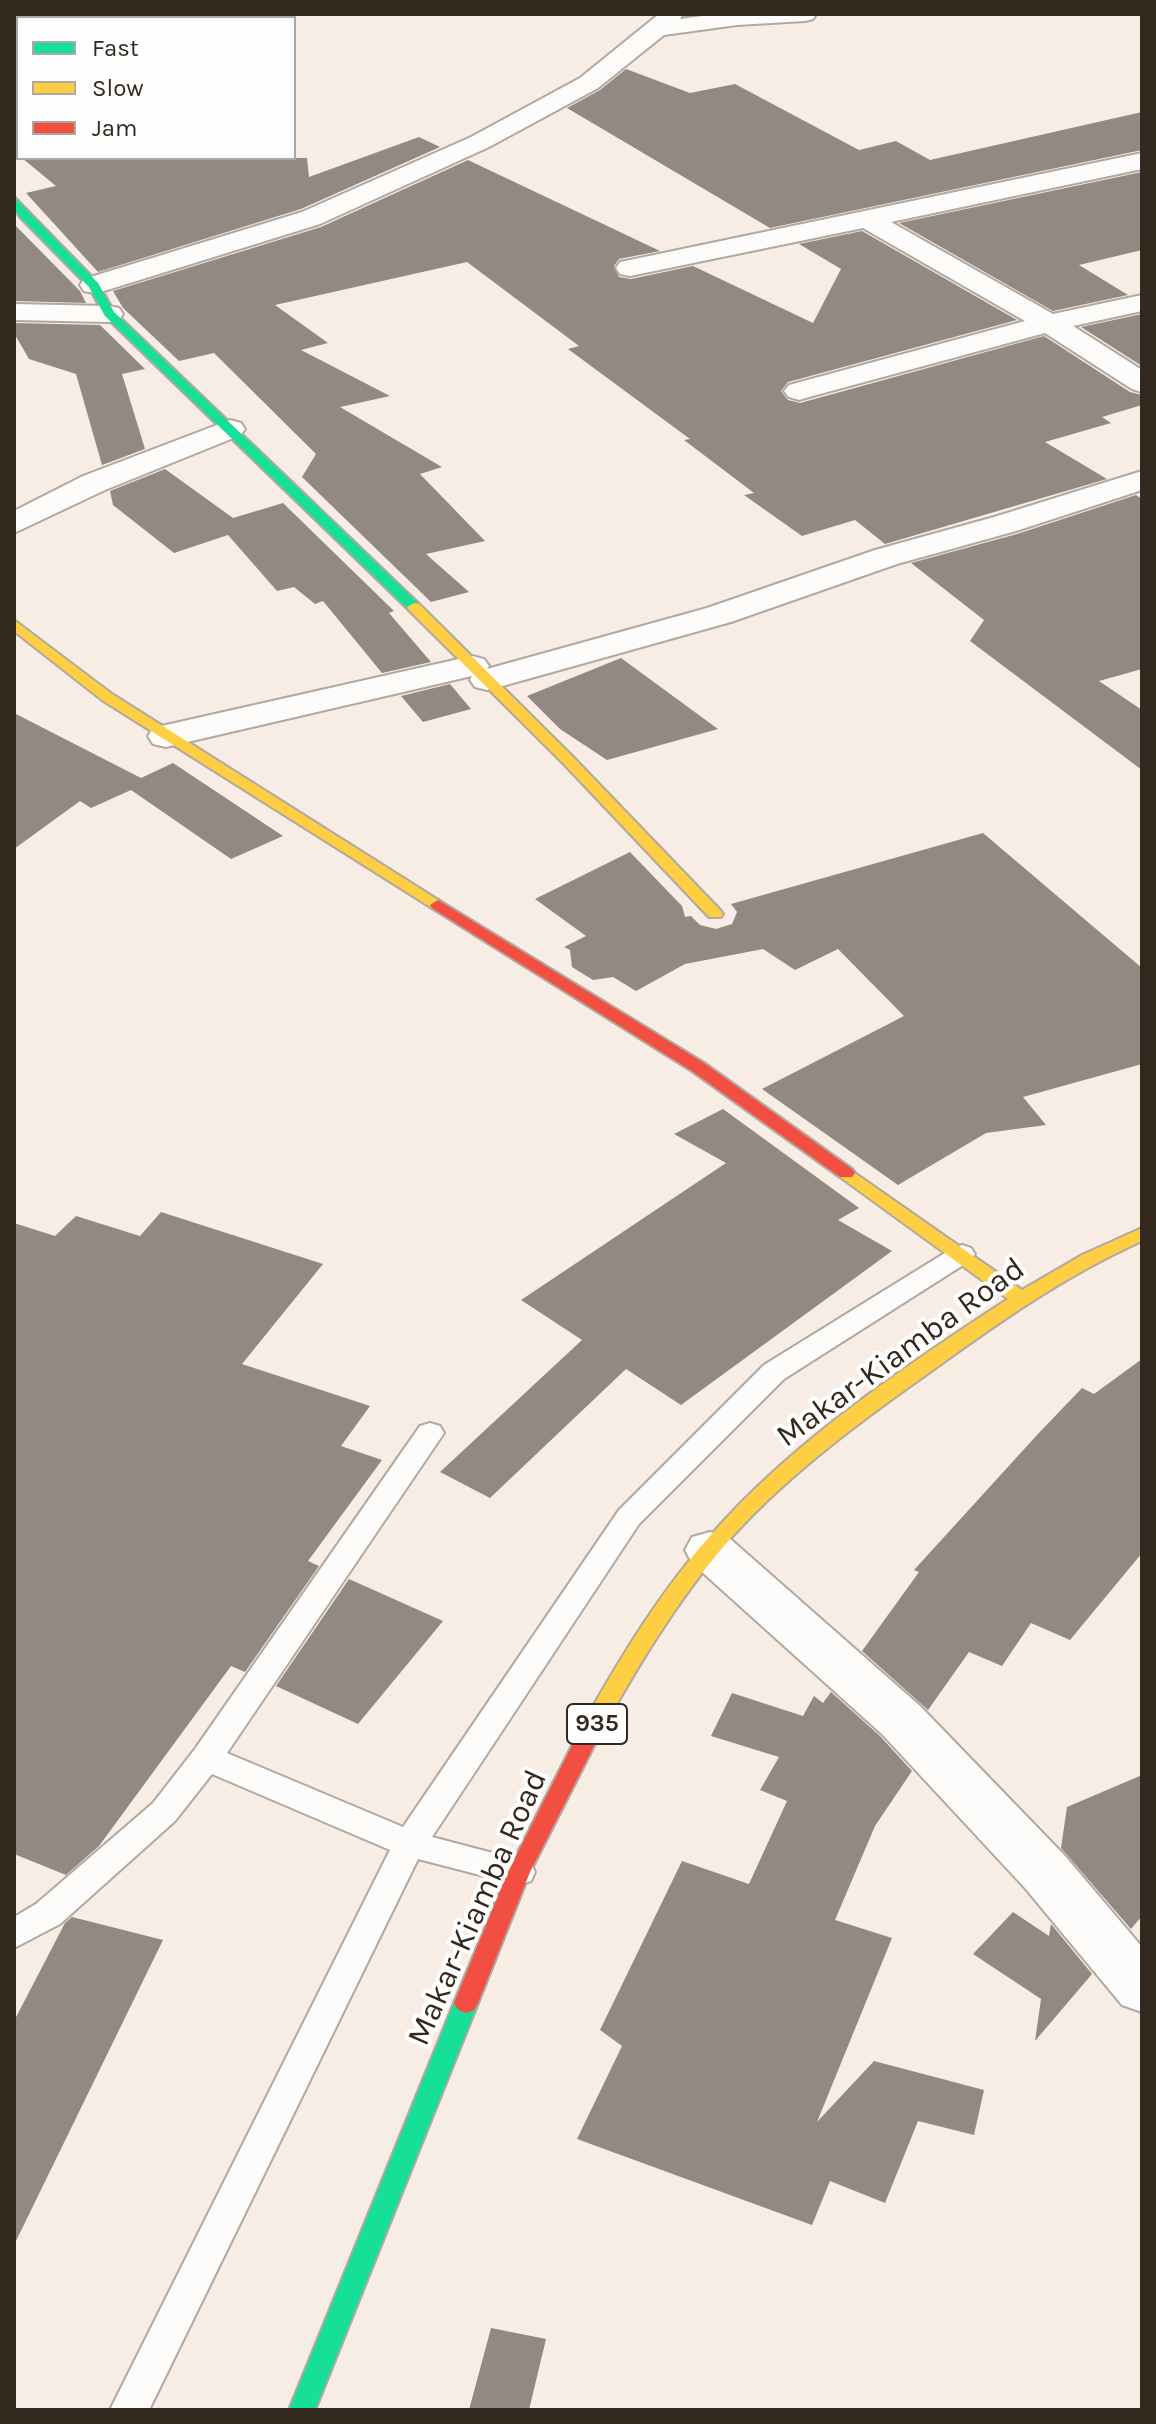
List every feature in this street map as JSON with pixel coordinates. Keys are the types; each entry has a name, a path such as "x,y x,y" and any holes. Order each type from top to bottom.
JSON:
{"street":[{"path":"94,285 280,229 356,200 480,142 589,83 664,21 805,14"},
{"path":"630,268 1142,161"},
{"path":"14,200 24,215 94,285 109,314 480,673 715,914"},
{"path":"867,219 1049,323 1142,383"},
{"path":"799,391 1049,323 1142,303"},
{"path":"14,312 109,314"},
{"path":"14,523 94,483 230,429"},
{"path":"166,736 480,673 719,615 886,557 1005,524 1142,480"},
{"path":"14,624 107,697 166,736 698,1067 1020,1298"},
{"name":"Makar-Kiamba Road","path":"302,2410 519,1872 561,1786 649,1634 710,1550 751,1505 837,1429 1020,1298 1142,1234"},
{"path":"710,1550 901,1720 1045,1872 1142,1988"}],"lane":[{"path":"129,2410 409,1844 629,1517 774,1372 962,1254"},
{"path":"14,1934 48,1914 164,1812 206,1758 430,1433"},
{"path":"206,1758 409,1844 519,1872"}],"building":[{"path":"626,69 690,93 735,84 859,150 896,141 930,160 1142,112 1142,150 770,228 567,108 600,90"},
{"path":"419,137 440,147 301,209 98,272 26,193 56,186 24,160 307,158 309,177"},
{"path":"468,160 660,251 619,259 614,266 619,277 631,279 693,266 813,323 841,269 799,244 862,231 1017,320 788,382 781,391 788,400 800,403 1044,336 1130,392 1142,395 1142,405 1102,417 1111,423 1045,442 1107,479 885,544 855,520 802,536 744,495 754,493 684,440 690,439 568,349 579,346 467,262 275,305 328,343 301,350 390,396 340,407 442,467 420,474 485,541 426,554 469,592 431,602 302,477 316,454 214,353 179,361 123,308 113,291 321,227"},
{"path":"1142,172 1142,250 1079,265 1128,295 1053,311 899,223"},
{"path":"14,224 80,291 86,303 14,301"},
{"path":"1142,314 1142,366 1081,327"},
{"path":"14,323 100,325 145,369 122,374 145,449 102,465 76,374 29,359 14,333"},
{"path":"165,469 233,518 283,503 394,611 389,613 431,662 382,673 323,601 315,604 294,587 277,591 228,535 174,553 113,505 110,491"},
{"path":"1136,495 1142,499 1142,669 1099,681 1142,710 1142,770 970,641 984,620 911,563 1017,534"},
{"path":"621,658 718,729 607,760 560,729 527,696"},
{"path":"450,684 471,709 423,722 401,696"},
{"path":"14,713 141,778 173,763 283,836 231,859 131,790 91,808 80,801 14,849"},
{"path":"983,833 1142,968 1142,1064 1023,1097 1046,1125 986,1133 898,1185 762,1089 904,1016 838,949 795,970 763,949 685,964 636,991 613,977 593,980 572,967 570,950 564,947 586,936 535,899 630,852 682,906 685,917 691,916 700,925 716,929 732,924 737,912 731,904"},
{"path":"723,1109 859,1208 838,1220 892,1251 681,1405 626,1369 490,1498 440,1472 582,1340 521,1300 726,1163 674,1134"},
{"path":"161,1212 323,1264 242,1364 370,1406 341,1446 382,1460 308,1561 319,1566 245,1672 231,1666 99,1846 66,1875 14,1854 14,1223 55,1236 76,1216 140,1236"},
{"path":"1142,1359 1142,1553 1070,1640 1031,1623 1002,1666 969,1652 928,1710 862,1651 919,1572 914,1570 1082,1388 1094,1394"},
{"path":"349,1579 443,1621 358,1724 276,1686"},
{"path":"831,1692 880,1736 912,1771 875,1826 835,1920 892,1938 817,2122 874,2061 984,2090 974,2135 918,2121 885,2203 830,2181 812,2225 577,2139 622,2046 600,2030 682,1861 749,1884 787,1801 760,1790 779,1757 711,1736 732,1693 803,1716 814,1696 823,1703"},
{"path":"1142,1775 1142,1916 1131,1929 1061,1848 1067,1807"},
{"path":"1013,1912 1049,1936 1051,1924 1092,1974 1035,2041 1041,1999 973,1954"},
{"path":"72,1917 163,1940 14,2245 14,2021 65,1923"},
{"path":"491,2328 546,2339 529,2410 469,2410"}],"traffic: fast":[{"path":"14,200 24,215 94,285 109,314 414,607"},
{"path":"302,2410 466,2003"}],"traffic: slow":[{"path":"414,607 568,760 715,914"},
{"path":"14,624 107,697 438,905"},
{"path":"846,1173 1020,1298"},
{"path":"592,1728 676,1592 737,1519 784,1474 861,1413 1013,1305 1062,1274 1142,1234"}],"traffic: jam":[{"path":"438,905 698,1067 846,1173"},
{"path":"466,2003 519,1872 592,1728"}]}
